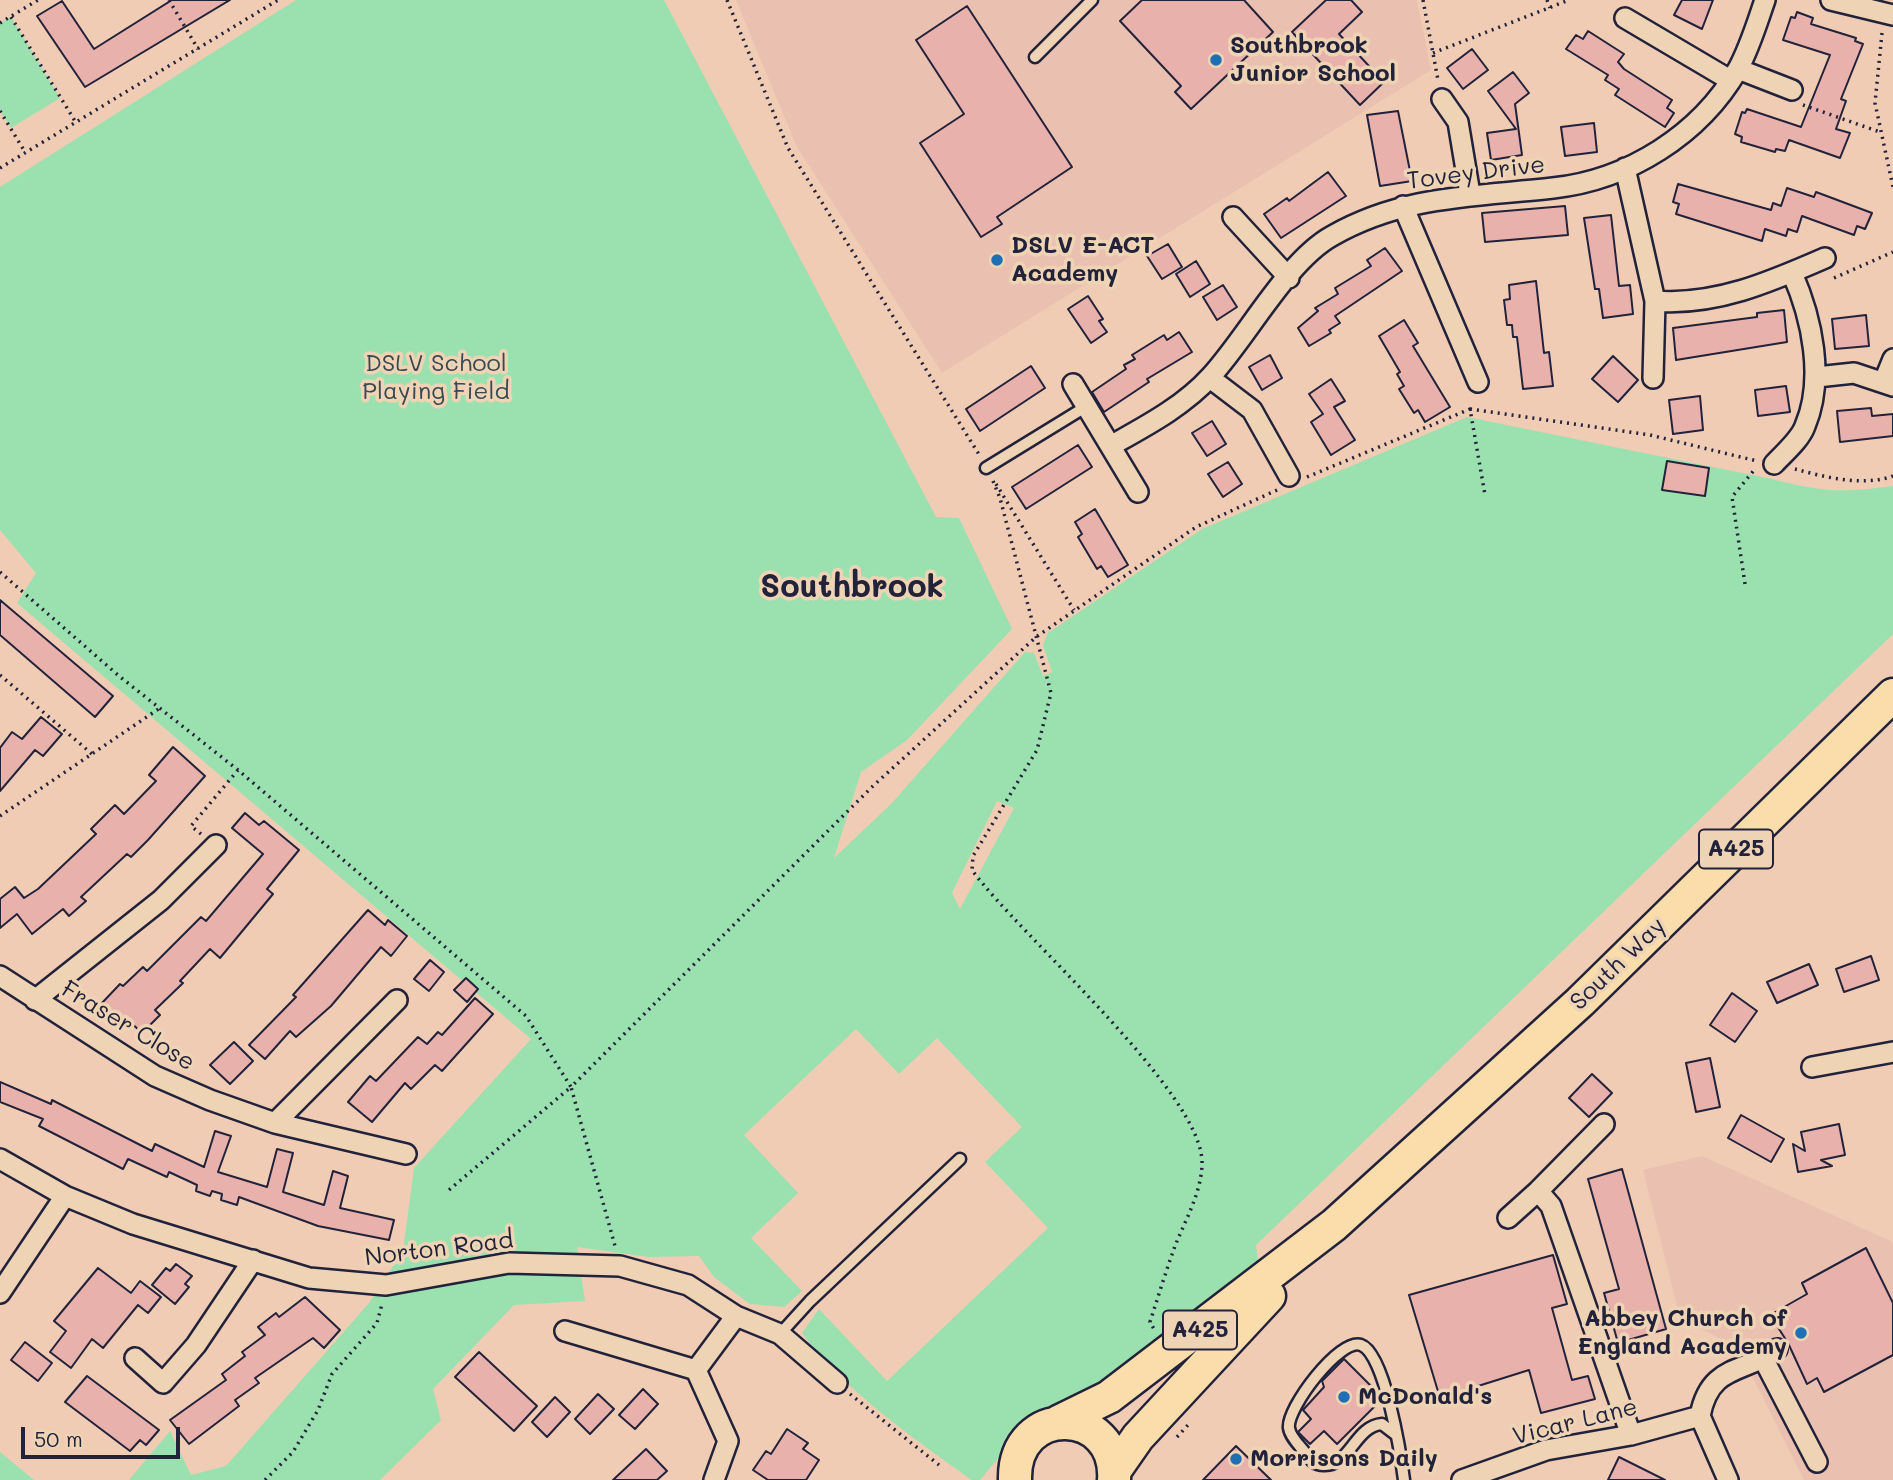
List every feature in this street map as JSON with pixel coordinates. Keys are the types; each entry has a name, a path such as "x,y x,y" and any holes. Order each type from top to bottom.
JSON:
{"main road":[{"name":"South Way","path":"1334,1225 1580,1002 1893,695"},
{"name":"A425","path":"1058,1422 1109,1397 1173,1351 1334,1225"},
{"name":"A425","path":"1115,1475 1138,1437 1334,1225"},
{"path":"1011,1475 1023,1444 1032,1434 1058,1422 1088,1428 1102,1439 1111,1454 1115,1475"}],"street":[{"name":"Tovey Drive","path":"1112,446 1157,421 1210,377 1289,278 1329,237 1403,206 1470,194 1555,188 1585,183 1625,168 1685,133 1716,100 1734,75 1765,0"},
{"path":"1831,0 1890,14"},
{"path":"1625,18 1734,75 1784,87"},
{"path":"1442,99 1458,122 1470,194"},
{"path":"1625,168 1655,301 1653,378"},
{"path":"1403,206 1478,383"},
{"path":"1233,217 1289,278"},
{"path":"1655,301 1682,303 1722,297 1792,273 1825,258"},
{"path":"1774,464 1805,428 1817,377 1800,292 1792,273"},
{"path":"1817,377 1854,373 1888,383 1893,359"},
{"path":"1210,377 1252,410 1291,481"},
{"path":"1073,384 1138,492"},
{"name":"Fraser Close","path":"35,1000 161,900 216,845"},
{"name":"Fraser Close","path":"0,976 155,1076 275,1123 406,1154"},
{"path":"275,1123 397,1000"},
{"path":"1812,1067 1893,1052"},
{"path":"1508,1218 1604,1124"},
{"name":"Norton Road","path":"0,1159 65,1196 133,1224 309,1278 386,1285 509,1263 620,1266 688,1285 736,1316 779,1334 837,1383"},
{"path":"1538,1191 1551,1206 1631,1435"},
{"path":"0,1293 65,1196"},
{"path":"135,1358 163,1383 196,1345 253,1260"},
{"path":"696,1370 736,1316"},
{"path":"565,1331 696,1370 728,1441 714,1480"},
{"path":"1728,1480 1700,1416 1703,1399 1728,1370 1770,1354 1817,1462"},
{"name":"Vicar Lane","path":"1462,1480 1546,1450 1631,1435 1700,1416"}],"lane":[{"path":"1035,57 1092,0"},
{"path":"986,468 1087,407"},
{"path":"779,1334 810,1301 960,1159"},
{"path":"1395,1434 1382,1424 1373,1425 1360,1435 1340,1460 1325,1465 1312,1462 1289,1430 1289,1418 1315,1378 1340,1350 1350,1344 1362,1345 1373,1354 1380,1369 1395,1434 1404,1480"}],"path":[{"path":"0,23 38,0"},
{"path":"169,0 198,49"},
{"path":"0,168 278,0"},
{"path":"727,0 788,148 1073,610"},
{"path":"1423,0 1442,99"},
{"path":"1547,0 1550,8"},
{"path":"1433,54 1569,0"},
{"path":"1890,14 1877,58 1875,103 1893,187"},
{"path":"11,17 75,121"},
{"path":"1784,87 1773,95 1880,132"},
{"path":"0,111 25,152"},
{"path":"1800,292 1893,252"},
{"path":"1470,409 1485,495"},
{"path":"449,1190 571,1087 873,786 1036,638 1196,527 1291,481 1470,409 1650,435 1761,462 1732,497 1745,584"},
{"path":"1774,464 1828,478 1857,480 1893,476"},
{"path":"986,468 1000,498 1051,693 1038,750 974,856 972,870 1163,1081 1192,1126 1202,1154 1202,1167 1150,1322 1163,1342 1173,1351"},
{"path":"0,572 160,708 238,770 526,1016 571,1087 620,1266"},
{"path":"0,676 92,754"},
{"path":"0,816 160,708"},
{"path":"216,845 191,826 238,770"},
{"path":"265,1480 293,1452 318,1410 332,1374 377,1322 386,1285"},
{"path":"837,1383 939,1465"},
{"path":"1169,1445 1196,1415 1177,1395"}],"shaded area":[{"name":"DSLV E-ACT Academy","path":"736,0 1417,0 1431,70 942,373 797,147"},
{"name":"Abbey Church of England Academy","path":"1702,1156 1893,1242 1893,1480 1804,1480 1738,1348 1680,1318 1643,1170"}],"green space":[{"name":"DSLV School Playing Field","path":"296,0 664,0 936,517 959,518 1012,629 907,740 861,772 834,858 892,803 1025,652 1034,653 1043,676 1052,672 1043,645 1048,633 1202,529 1467,417 1805,487 1860,490 1893,486 1893,634 1256,1245 1259,1267 1089,1393 1021,1431 980,1480 972,1480 881,1412 837,1373 802,1333 819,1309 887,1381 1048,1228 985,1162 1022,1127 937,1038 899,1074 856,1029 744,1135 798,1193 751,1238 802,1291 784,1307 750,1304 714,1277 699,1256 649,1257 577,1247 585,1301 514,1305 433,1389 441,1420 380,1480 129,1480 170,1431 191,1475 226,1466 369,1303 403,1251 414,1168 531,1039 17,603 36,573 0,530 0,187","holes":["997,801 1014,808 960,909 952,893"]},
{"path":"11,17 60,98 11,128 0,111 0,23"},
{"path":"0,1452 34,1480 0,1480"}],"building":[{"path":"172,0 230,0 85,87 37,16 62,1 94,49"},
{"name":"Southbrook Junior School","path":"1142,0 1244,0 1273,32 1191,109 1175,92 1181,86 1120,21"},
{"path":"1326,0 1351,0 1362,12 1339,34 1384,82 1360,105 1292,32"},
{"path":"1682,0 1713,0 1702,29 1674,15"},
{"path":"967,6 1072,167 997,217 1002,224 981,237 920,143 964,114 916,40"},
{"path":"1797,12 1813,18 1811,24 1856,38 1855,41 1863,44 1841,99 1846,101 1836,129 1850,133 1840,158 1789,140 1785,151 1776,149 1775,152 1741,142 1742,137 1735,134 1742,112 1745,113 1747,109 1801,127 1830,55 1783,40 1791,17 1795,18"},
{"path":"1588,31 1624,54 1618,62 1624,69 1672,100 1667,108 1674,113 1665,127 1615,95 1619,89 1605,80 1608,75 1566,49 1576,35 1583,39"},
{"path":"1472,49 1488,70 1463,89 1447,68"},
{"path":"1513,72 1529,93 1515,104 1522,155 1491,160 1487,133 1516,129 1488,91"},
{"path":"1398,111 1412,181 1380,186 1367,115"},
{"path":"1594,123 1597,152 1565,156 1561,127"},
{"path":"1328,172 1346,196 1281,238 1264,214 1287,198 1289,201"},
{"path":"1678,184 1771,210 1773,203 1781,206 1787,188 1814,197 1816,192 1872,213 1865,229 1857,226 1854,235 1802,216 1797,232 1788,229 1786,236 1765,229 1762,241 1676,214 1679,204 1673,202"},
{"path":"1565,206 1568,235 1485,242 1482,213"},
{"path":"1611,215 1619,286 1630,285 1633,314 1603,318 1599,289 1595,289 1584,218"},
{"path":"1168,244 1182,267 1162,279 1147,256"},
{"path":"1385,248 1402,271 1335,316 1340,323 1329,330 1331,333 1309,346 1298,328 1318,311 1315,308 1338,294 1335,288 1371,266 1367,260"},
{"path":"1196,261 1210,284 1190,297 1176,274"},
{"path":"1536,281 1544,353 1549,352 1553,386 1523,389 1517,337 1513,337 1512,325 1507,325 1504,300 1510,299 1509,285"},
{"path":"1223,285 1237,307 1217,320 1203,297"},
{"path":"1088,296 1103,319 1099,321 1107,332 1091,343 1068,309"},
{"path":"1784,310 1787,342 1676,360 1673,328 1757,317 1757,313"},
{"path":"1866,315 1869,346 1835,349 1832,319"},
{"path":"1404,320 1418,343 1413,346 1450,407 1425,422 1418,410 1414,413 1399,389 1404,386 1397,374 1400,372 1379,336"},
{"path":"1179,332 1192,352 1147,379 1149,382 1104,412 1092,392 1126,369 1124,365 1135,359 1132,355 1164,335 1167,340"},
{"path":"1270,355 1282,378 1262,390 1249,367"},
{"path":"1613,356 1638,380 1618,402 1592,379"},
{"path":"1031,366 1045,388 980,431 966,409"},
{"path":"1331,379 1345,401 1334,407 1355,440 1331,455 1311,422 1323,414 1309,394"},
{"path":"1786,386 1790,412 1758,416 1755,390"},
{"path":"1700,396 1703,430 1673,434 1669,400"},
{"path":"1871,408 1872,416 1893,414 1893,436 1840,442 1837,411"},
{"path":"1212,421 1226,444 1207,456 1192,433"},
{"path":"1078,445 1092,467 1026,509 1012,487"},
{"path":"1667,461 1709,468 1705,496 1662,490"},
{"path":"1228,462 1242,484 1223,497 1208,474"},
{"path":"1095,509 1128,565 1108,577 1101,566 1097,569 1078,537 1082,534 1075,522"},
{"path":"0,600 113,696 95,717 0,635"},
{"path":"41,717 62,734 43,756 35,750 0,791 0,748 12,732 22,739"},
{"path":"173,747 205,776 148,840 131,857 127,854 81,897 86,901 69,916 63,909 32,934 17,914 0,928 0,899 15,887 24,898 38,889 96,834 91,829 115,805 124,814 156,781 149,775"},
{"path":"245,813 259,825 264,821 299,850 267,889 273,894 220,958 210,949 180,981 183,983 155,1010 160,1015 142,1033 128,1020 124,1025 101,1004 120,984 123,986 143,967 147,971 201,917 206,921 263,854 232,828"},
{"path":"368,910 385,925 388,920 407,936 391,956 381,947 331,1006 296,1037 290,1031 265,1059 249,1045 296,997 293,995"},
{"path":"1871,956 1879,980 1844,992 1836,969"},
{"path":"430,960 444,972 429,991 414,979"},
{"path":"1809,964 1818,985 1777,1003 1767,982"},
{"path":"466,978 478,989 467,1002 454,990"},
{"path":"1732,993 1757,1011 1735,1042 1710,1025"},
{"path":"475,998 493,1014 442,1071 435,1065 411,1089 405,1083 372,1122 348,1102 370,1076 376,1081 418,1037 427,1044 438,1032 442,1035"},
{"path":"234,1042 253,1061 230,1084 210,1065"},
{"path":"1710,1058 1720,1107 1696,1112 1686,1063"},
{"path":"1592,1074 1612,1093 1589,1117 1569,1098"},
{"path":"0,1082 51,1104 52,1100 152,1151 155,1144 204,1167 215,1131 231,1136 218,1172 267,1187 277,1149 293,1153 283,1192 324,1205 333,1171 348,1176 340,1208 394,1220 389,1240 318,1226 239,1197 237,1205 221,1200 222,1194 212,1191 210,1196 196,1191 197,1185 169,1172 167,1177 128,1159 123,1169 39,1126 43,1119 0,1102"},
{"path":"1741,1115 1784,1139 1771,1162 1728,1138"},
{"path":"1839,1124 1845,1155 1821,1160 1832,1166 1798,1172 1793,1144 1805,1151 1801,1132"},
{"path":"1622,1169 1666,1329 1618,1343 1604,1293 1619,1289 1588,1179"},
{"path":"1866,1248 1893,1303 1893,1355 1824,1392 1817,1378 1807,1384 1788,1343 1770,1315 1807,1294 1802,1283"},
{"path":"1553,1255 1567,1304 1552,1308 1572,1380 1588,1376 1595,1399 1541,1413 1529,1370 1440,1398 1409,1295"},
{"path":"176,1264 192,1276 185,1284 189,1287 175,1304 152,1285 166,1268 170,1271"},
{"path":"98,1268 131,1293 140,1281 161,1297 148,1313 138,1305 103,1348 92,1339 71,1368 50,1352 66,1331 54,1321"},
{"path":"305,1297 340,1330 324,1348 313,1338 255,1378 259,1383 235,1400 239,1406 189,1444 170,1420 226,1380 222,1374 245,1356 242,1352 265,1335 258,1327 276,1313 279,1317"},
{"path":"25,1342 52,1363 38,1381 11,1360"},
{"path":"479,1352 537,1406 514,1431 455,1377"},
{"name":"McDonald's","path":"1344,1359 1374,1389 1370,1393 1379,1402 1337,1444 1324,1431 1310,1444 1298,1432 1311,1419 1303,1410 1324,1387 1322,1381"},
{"path":"87,1376 159,1430 146,1445 140,1440 130,1451 65,1402"},
{"path":"643,1389 658,1404 635,1429 619,1415"},
{"path":"598,1394 614,1409 590,1434 575,1419"},
{"path":"555,1397 570,1412 547,1437 532,1422"},
{"path":"787,1429 808,1443 803,1449 819,1460 806,1480 768,1480 753,1470 766,1451 771,1454"},
{"name":"Morrisons Daily","path":"1236,1446 1271,1480 1203,1480"},
{"path":"646,1449 667,1471 657,1480 613,1480"},
{"path":"1619,1457 1665,1480 1608,1480"}],"place":[{"name":"Southbrook Junior School","path":"1216,60"},
{"name":"DSLV E-ACT Academy","path":"997,260"},
{"name":"Abbey Church of England Academy","path":"1801,1333"},
{"name":"McDonald's","path":"1344,1397"},
{"name":"Morrisons Daily","path":"1236,1459"}],"district":[{"name":"Southbrook","path":"852,587"}]}
